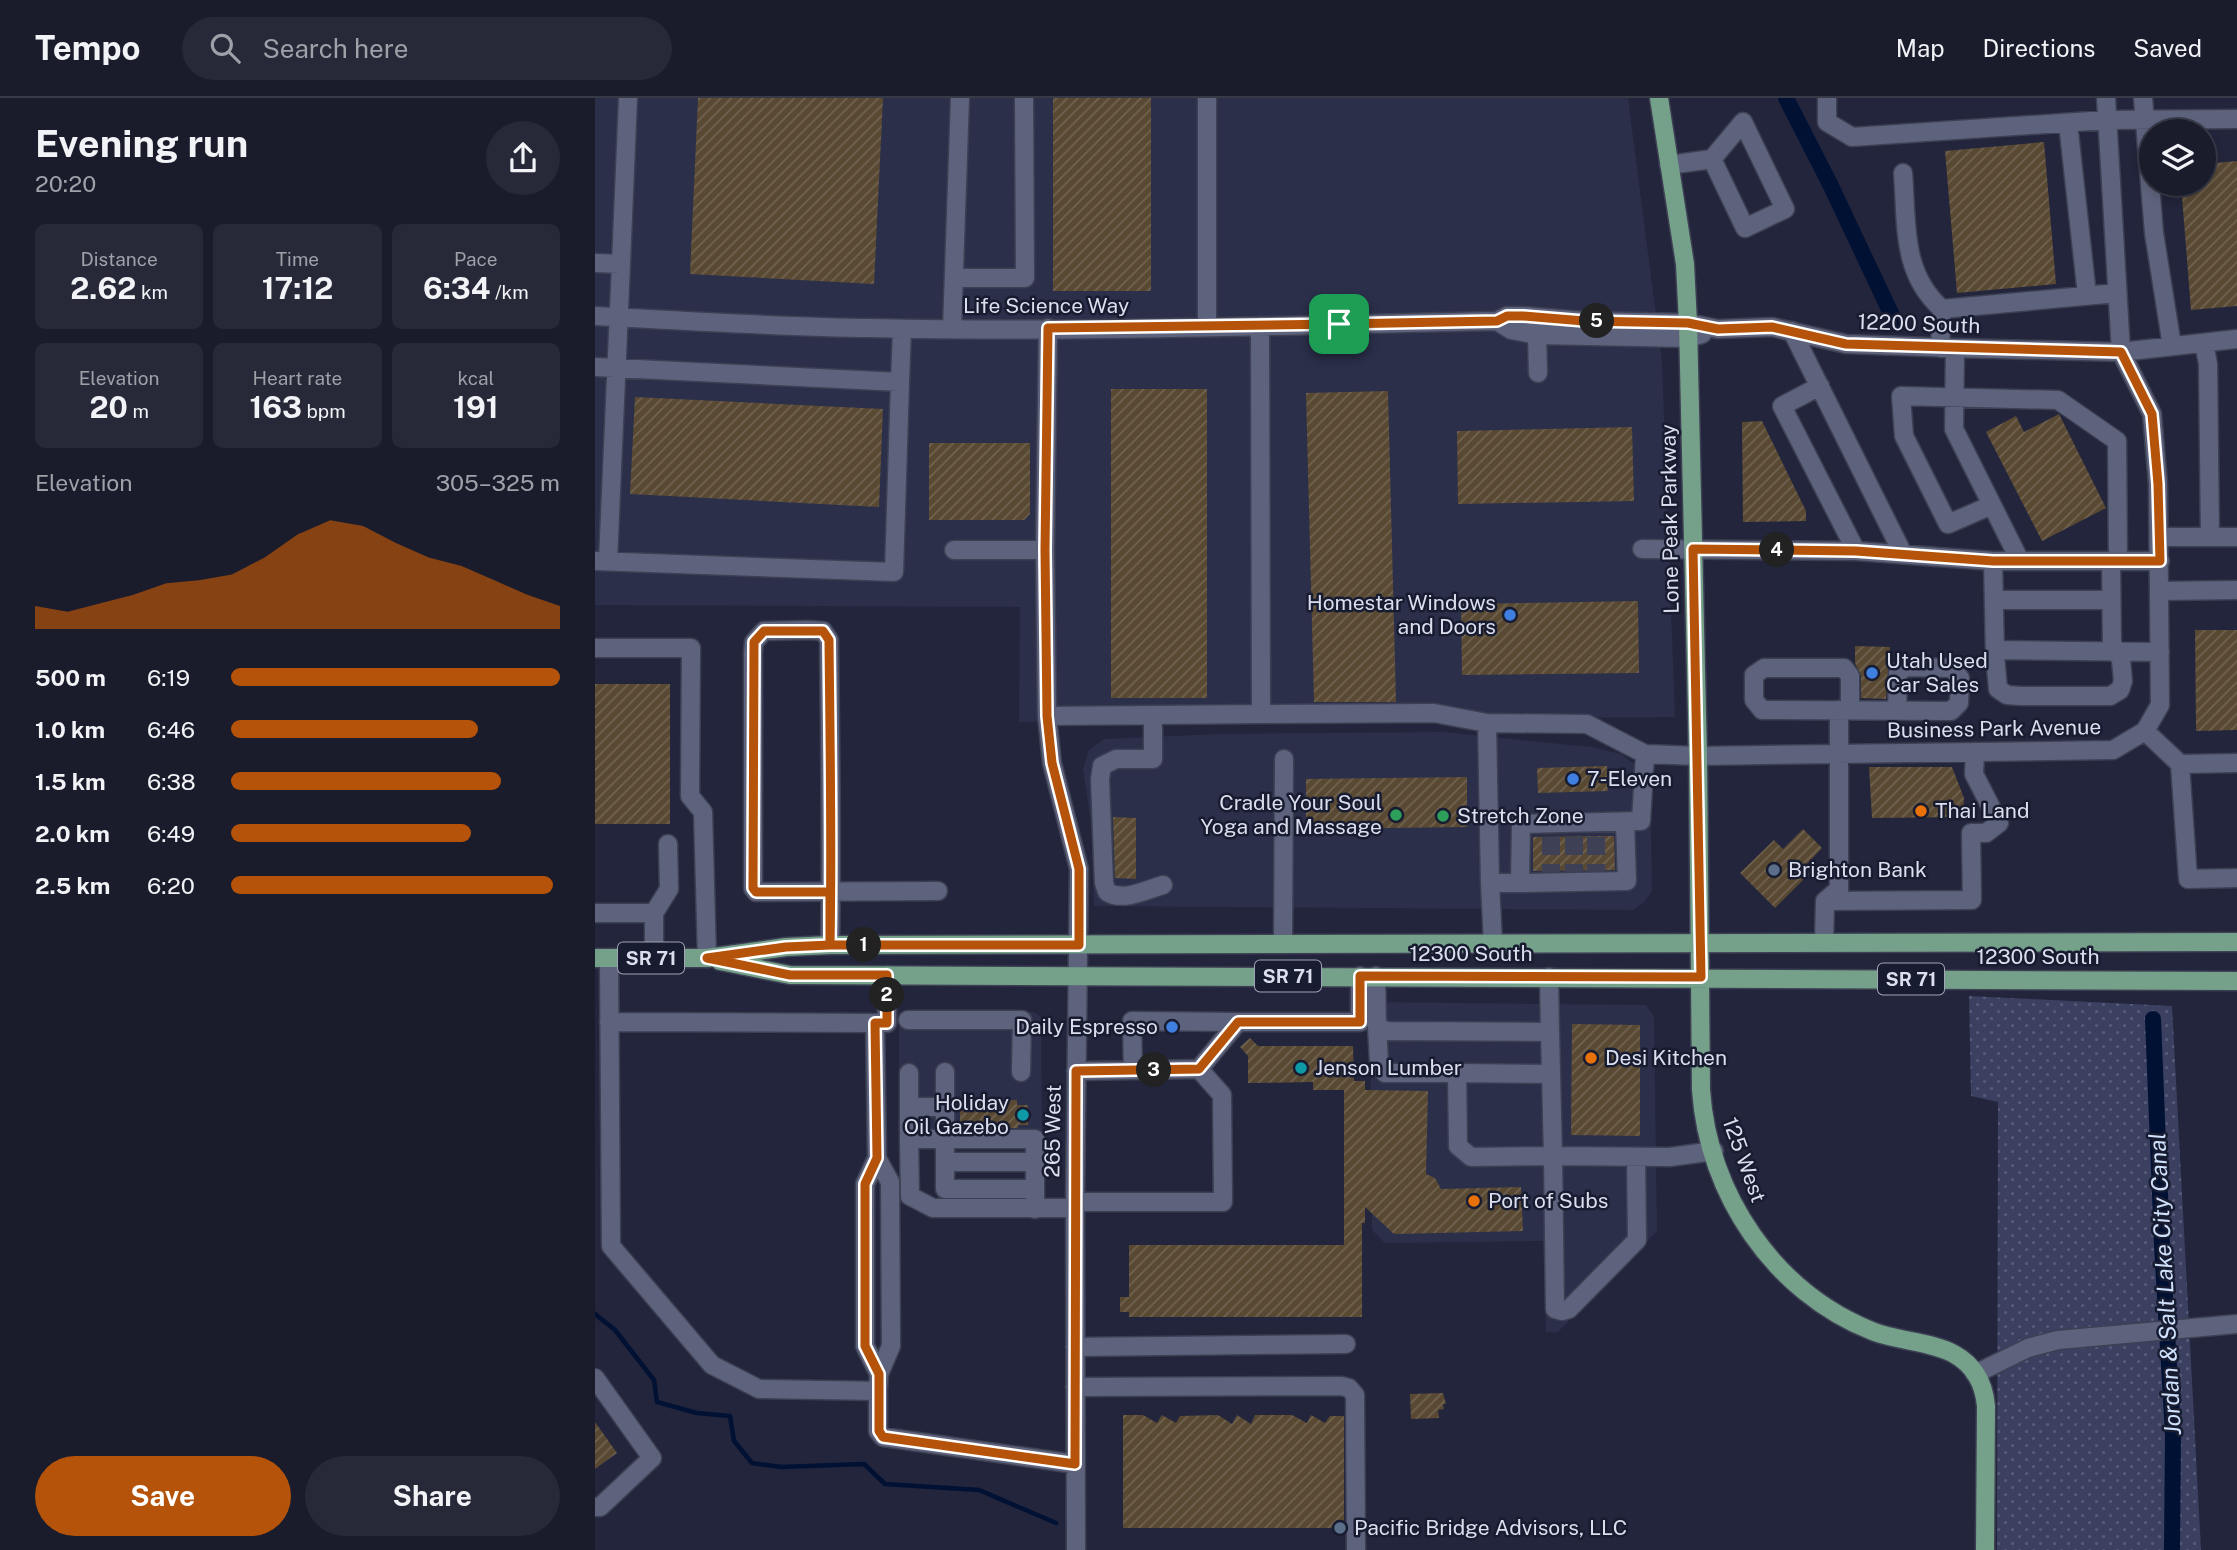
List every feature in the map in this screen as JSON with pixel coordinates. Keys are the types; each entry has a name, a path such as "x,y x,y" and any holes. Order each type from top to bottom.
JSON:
{"main road":[{"name":"Lone Peak Parkway","path":"1659,98 1685,264 1699,755 1701,942"},
{"name":"125 West","path":"1701,942 1702,1101 1708,1133 1726,1188 1745,1224 1771,1259 1801,1289 1834,1313 1873,1332 1953,1353 1975,1374"},
{"name":"12300 South","path":"602,958 707,958 786,947 830,945 2237,942"},
{"name":"12300 South","path":"707,958 790,975 2237,981"},
{"path":"1975,1374 1982,1386 1986,1406 1985,1550"}],"street":[{"path":"628,98 619,317 602,561 894,572 902,328"},
{"path":"952,328 960,98"},
{"path":"954,278 1025,278 1024,98"},
{"path":"1207,98 1207,327"},
{"path":"1827,98 1827,122 1852,137 2139,120"},
{"path":"2106,98 2121,352 2152,414 2158,484 2160,705 2145,731 2180,764 2188,879 2237,878"},
{"path":"2143,98 2144,119"},
{"path":"2216,119 2237,119"},
{"path":"1669,165 1712,159 1743,122 1785,209 1745,228 1712,159"},
{"path":"2068,123 2087,295"},
{"path":"1903,173 1910,262 1929,297 1942,309 1954,398 1954,429 2019,561"},
{"path":"2151,196 2172,346"},
{"path":"595,263 621,264"},
{"path":"1942,309 2117,292"},
{"name":"Life Science Way","path":"595,316 779,326 1048,328 1497,321 1507,316 1523,316 1688,331"},
{"name":"Life Science Way","path":"1497,321 1511,330 1537,335 1688,331"},
{"path":"1260,326 1261,715"},
{"name":"12200 South","path":"1688,331 1772,327 1846,344 2121,352 2237,339"},
{"name":"265 West","path":"1048,328 1045,550 1047,716 1052,763 1079,869 1075,1205 1076,1550"},
{"path":"1792,331 1903,554"},
{"path":"1537,335 1538,373"},
{"path":"2204,343 2208,364 2210,537"},
{"path":"595,367 900,382"},
{"path":"1820,386 1782,406 1856,551"},
{"path":"1992,505 1948,524 1904,436 1901,396 2058,400 2117,441 2112,644 2121,660 2123,681 2116,694 2021,696 2007,695 1998,689 1993,561"},
{"path":"2159,537 2237,537"},
{"path":"1641,549 1856,551 1993,561 2160,561"},
{"path":"954,550 1045,550"},
{"path":"2160,591 2237,590"},
{"path":"1994,600 2111,600"},
{"path":"830,945 830,892 829,640 823,631 764,631 754,642 753,653 753,888 756,892 830,892 938,891"},
{"path":"595,648 691,648 690,796 703,811 707,958"},
{"path":"1995,650 2160,652"},
{"path":"1824,942 1825,901 1839,889 1839,754 1845,710 1850,676 1844,668 1764,668 1754,675 1754,700 1762,710 1845,710 1897,710"},
{"path":"1047,716 1434,713 1486,723 1587,724 1645,754 1641,821 1625,822 1596,830 1551,830 1521,824 1520,883"},
{"path":"1153,715 1153,758 1116,759 1103,766 1100,779 1104,883 1107,892 1122,897 1163,885"},
{"path":"1486,723 1493,943"},
{"name":"Business Park Avenue","path":"1645,754 2112,751 2145,731"},
{"path":"1825,901 1972,900 1971,833 1986,833 1999,823 1975,774 1975,752"},
{"path":"1283,944 1284,758"},
{"path":"2180,764 2237,763"},
{"path":"1490,883 1596,877 1627,881 1625,822"},
{"path":"654,958 653,913 669,889 668,844"},
{"path":"595,913 653,913"},
{"path":"602,958 609,1021 611,1246 712,1365 759,1389 879,1383"},
{"path":"609,1021 887,1023 887,975"},
{"path":"1133,1070 1132,1021 1360,1022 1368,976"},
{"path":"1368,976 1377,1027 1379,1062 1385,1073 1551,1074"},
{"path":"1549,977 1555,1309 1569,1309 1637,1240 1636,1157"},
{"path":"908,1020 1022,1020 1021,1072"},
{"path":"1199,1069 1238,1022"},
{"path":"875,1023 877,1158 865,1184 865,1346 879,1383"},
{"path":"1377,1027 1387,1031 1550,1032"},
{"path":"890,1208 1035,1209 1075,1205 1223,1202 1222,1095 1199,1069 1076,1071"},
{"path":"945,1072 945,1189 1035,1189"},
{"path":"909,1073 910,1196 933,1209"},
{"path":"1457,1073 1458,1146 1471,1157 1670,1157 1714,1151"},
{"path":"909,1107 945,1107"},
{"path":"909,1134 1035,1139 1035,1209"},
{"path":"877,1158 890,1182 891,1346 879,1383 879,1431 883,1437 1075,1464"},
{"path":"945,1163 1034,1163"},
{"path":"1975,1374 2021,1351 2051,1342 2237,1324"},
{"path":"1075,1347 1346,1344"},
{"path":"595,1378 652,1458 600,1507 595,1507"},
{"path":"1075,1387 1349,1388 1355,1395 1356,1550"}],"shaded area":[{"path":"595,98 1628,98 1662,362 1675,717 1019,722 1020,607 595,605"},
{"path":"1443,732 1591,747 1621,754 1650,776 1652,891 1645,901 1633,910 1094,906 1091,823 1083,769 1089,750 1104,739 1219,734"},
{"path":"1969,996 2172,1006 2201,1550 1997,1550 1998,1102 1971,1096"},
{"path":"1370,1002 1646,1005 1654,1017 1657,1231 1558,1332 1546,1332 1543,1241 1385,1243 1372,1230"},
{"path":"899,1012 1034,1012 1041,1017 1042,1130 899,1132"}],"building":[{"path":"698,98 883,98 874,284 690,274"},
{"path":"1053,98 1151,98 1151,291 1053,291"},
{"path":"2044,142 2056,284 1957,293 1945,151"},
{"path":"2237,161 2237,306 2191,310 2182,196 2216,196 2216,163"},
{"path":"1111,389 1207,389 1207,698 1111,698"},
{"path":"1388,391 1396,702 1314,702 1306,393"},
{"path":"635,397 883,409 879,507 630,494"},
{"path":"2059,414 2106,508 2042,541 1986,432 2016,416 2024,432"},
{"path":"1762,421 1806,511 1806,521 1743,522 1742,422"},
{"path":"1632,427 1634,501 1458,504 1457,431"},
{"path":"929,443 1030,443 1030,514 1024,520 929,520"},
{"path":"1638,601 1639,673 1462,675 1461,604"},
{"path":"2195,630 2237,630 2237,730 2196,731"},
{"name":"Utah Used Car Sales","path":"1855,646 1890,647 1886,699 1861,698 1861,676 1855,663"},
{"path":"595,684 670,684 670,824 595,824"},
{"name":"7-Eleven","path":"1607,766 1608,791 1538,793 1537,768"},
{"path":"1869,767 1952,767 1964,798 1963,817 1872,818"},
{"path":"1467,777 1467,827 1306,829 1306,779"},
{"path":"1113,817 1136,818 1136,879 1115,878"},
{"name":"Brighton Bank","path":"1803,829 1822,848 1803,868 1809,874 1775,908 1740,873 1774,840 1783,849"},
{"name":"7-Eleven","path":"1614,836 1615,870 1533,871 1533,837"},
{"path":"1572,1024 1640,1025 1640,1136 1571,1135"},
{"path":"1250,1038 1258,1046 1353,1046 1354,1081 1365,1081 1365,1090 1428,1091 1426,1174 1435,1178 1441,1189 1521,1187 1523,1231 1394,1234 1365,1207 1365,1223 1362,1223 1362,1317 1129,1317 1129,1312 1120,1312 1120,1297 1129,1297 1129,1245 1344,1245 1344,1090 1313,1090 1313,1082 1248,1083 1248,1056 1240,1047"},
{"path":"1017,1100 1017,1105 1028,1105 1028,1125 1018,1125 1018,1128 960,1128 960,1101"},
{"path":"1443,1393 1446,1404 1443,1404 1444,1409 1438,1410 1439,1418 1411,1419 1410,1394"},
{"path":"1123,1415 1143,1415 1157,1423 1162,1415 1176,1423 1180,1416 1218,1415 1232,1424 1237,1415 1251,1424 1255,1415 1292,1415 1307,1423 1311,1415 1325,1423 1330,1416 1344,1416 1344,1528 1123,1528"},
{"path":"595,1422 617,1453 595,1469"}],"waterway":[{"name":"Jordan & Salt Lake City Canal","path":"1786,98 1896,324"},
{"name":"Jordan & Salt Lake City Canal","path":"2153,1019 2173,1434 2172,1550"},
{"path":"595,1314 615,1330 654,1380 657,1402 697,1413 730,1416 734,1441 752,1463 781,1467 864,1464 885,1484 979,1490 1056,1523"}],"tunnel":[{"path":"1551,837 1551,873"},
{"path":"1574,837 1574,873"},
{"path":"1596,837 1596,873"}],"place":[{"name":"Homestar Windows and Doors","path":"1510,615"},
{"name":"Utah Used Car Sales","path":"1872,673"},
{"name":"7-Eleven","path":"1573,779"},
{"name":"Thai Land","path":"1921,811"},
{"name":"Cradle Your Soul Yoga and Massage","path":"1396,815"},
{"name":"Stretch Zone","path":"1443,816"},
{"name":"Brighton Bank","path":"1774,870"},
{"name":"Daily Espresso","path":"1172,1027"},
{"name":"Desi Kitchen","path":"1591,1058"},
{"name":"Jenson Lumber","path":"1301,1068"},
{"name":"Holiday Oil Gazebo","path":"1023,1115"},
{"name":"Port of Subs","path":"1474,1201"},
{"name":"Pacific Bridge Advisors, LLC","path":"1340,1528"}],"route":[{"path":"1339,324 1048,328 1045,550 1047,716 1052,763 1079,869 1079,945 830,945 830,926 830,892 830,845 829,640 823,631 764,631 754,642 753,888 756,892 830,892 830,945 786,947 707,958 790,975 887,975 887,1023 875,1023 877,1158 865,1184 865,1346 879,1374 879,1431 883,1437 1075,1464 1076,1071 1199,1069 1238,1022 1360,1022 1360,976 1701,977 1699,755 1693,549 1856,551 1993,561 2160,561 2158,484 2152,414 2121,352 1846,344 1772,327 1718,329 1688,323 1584,321 1523,316 1507,316 1497,321 1339,324"}]}
